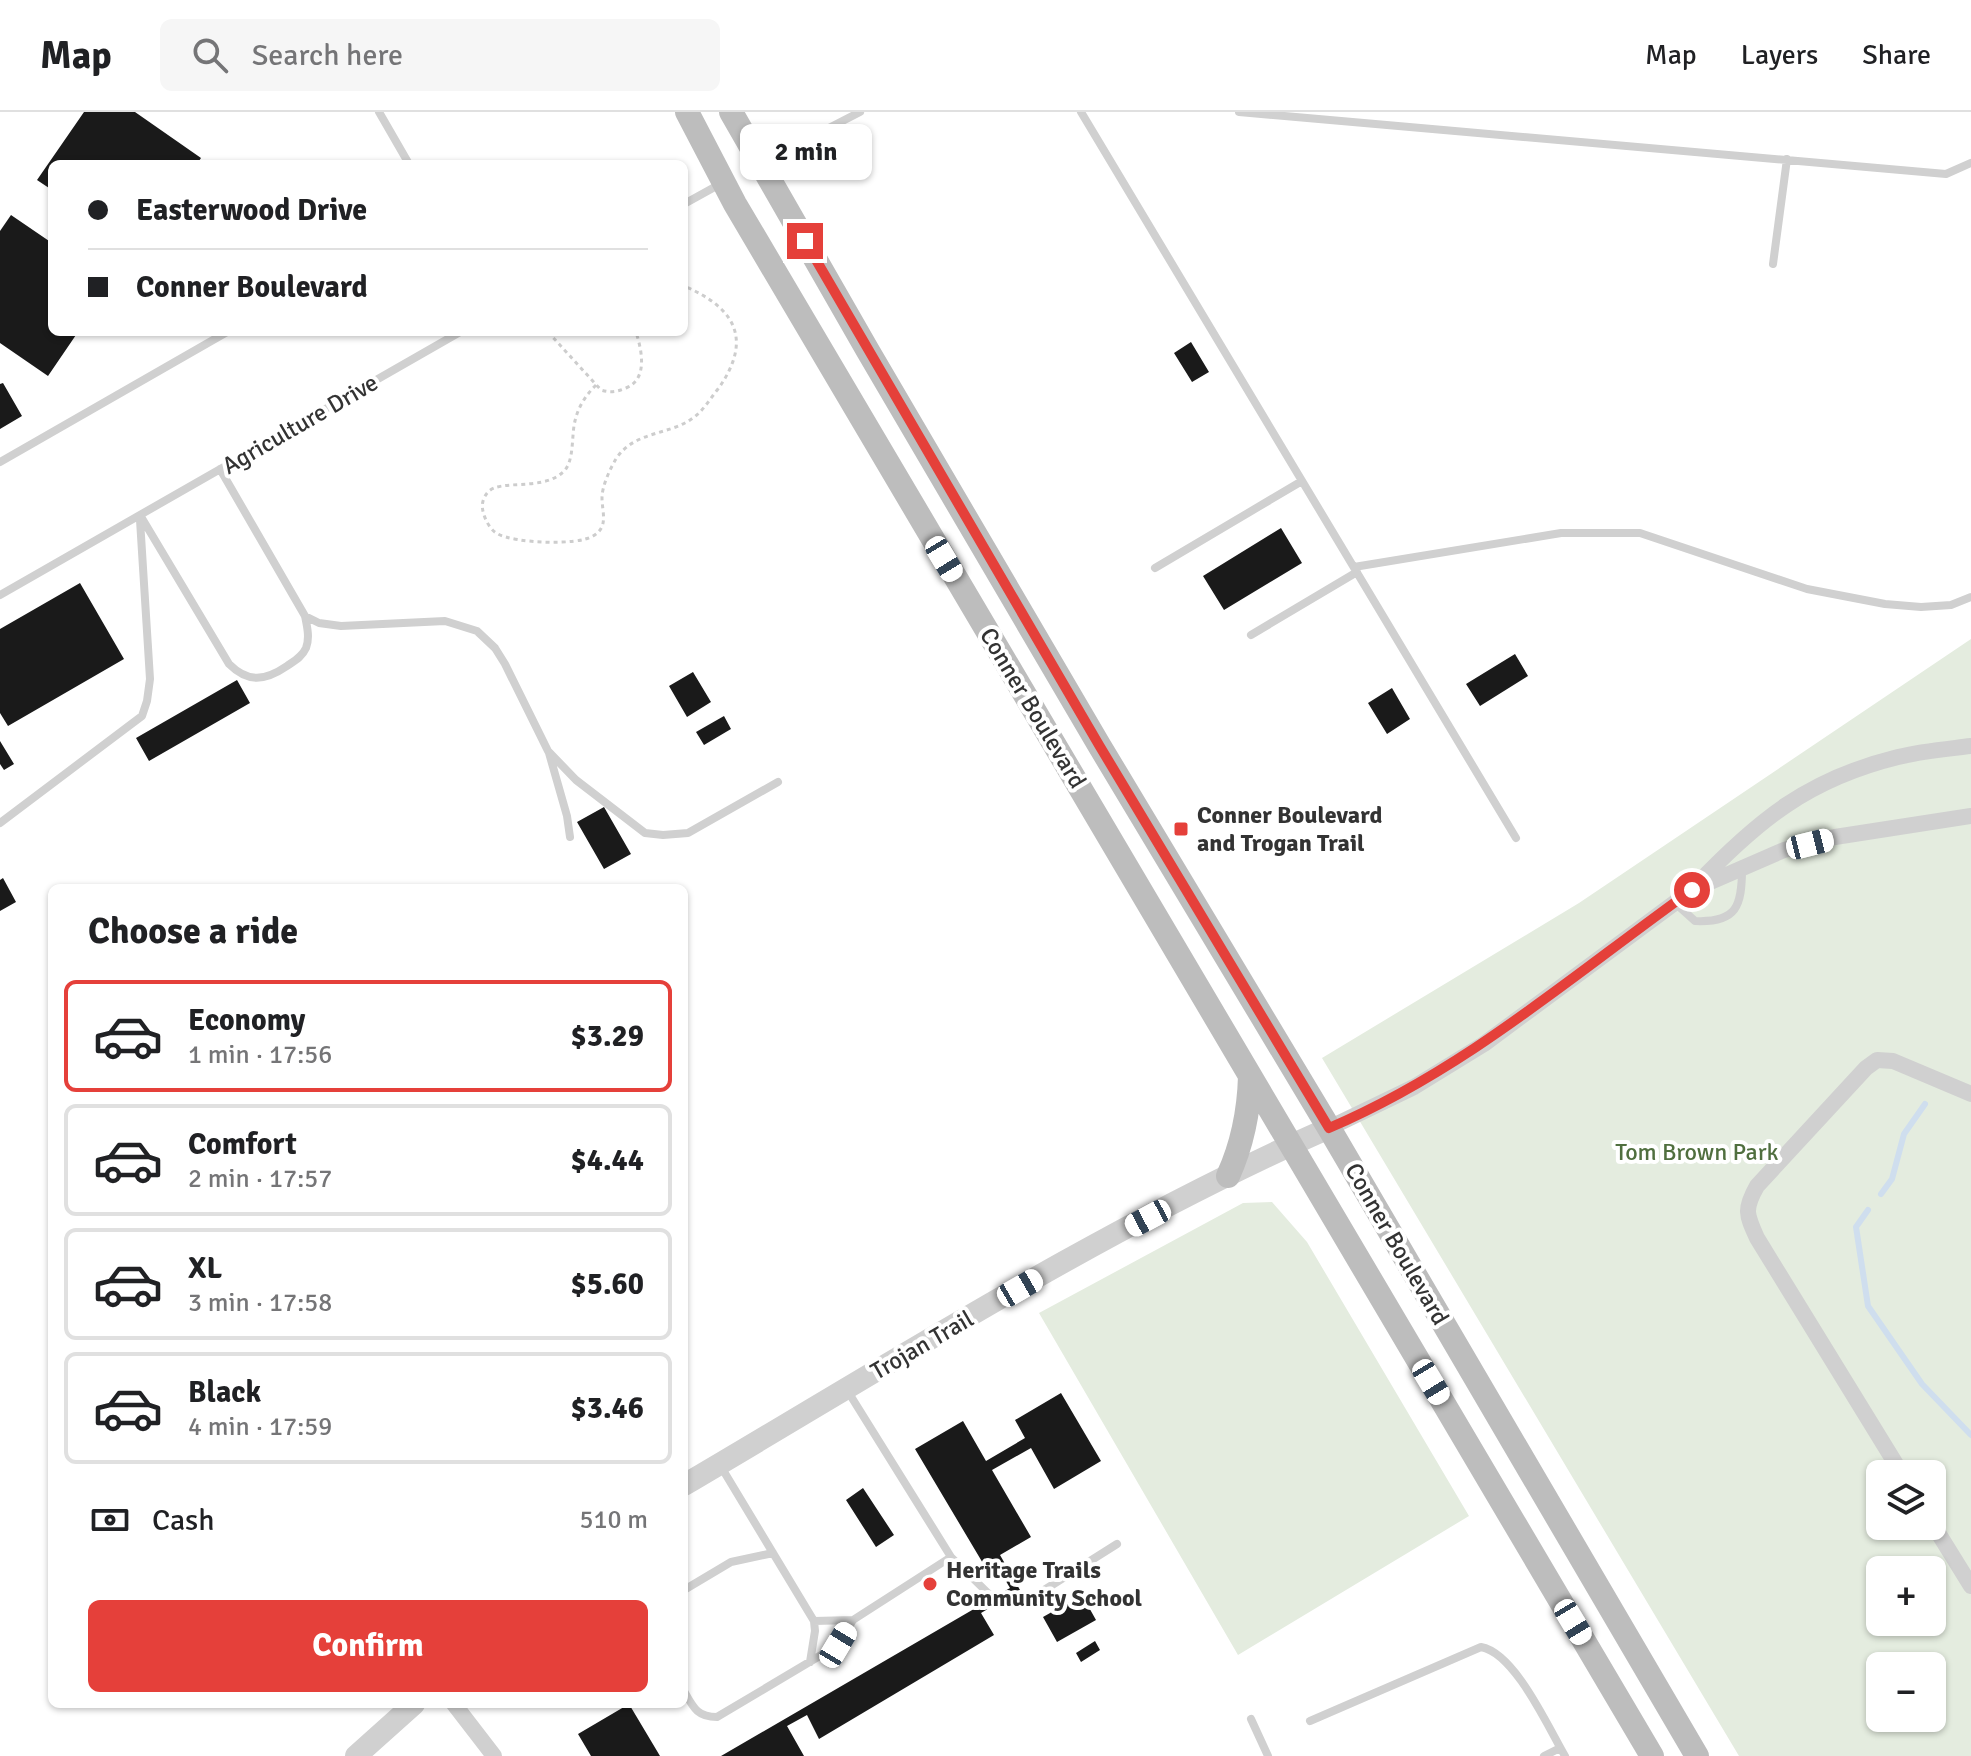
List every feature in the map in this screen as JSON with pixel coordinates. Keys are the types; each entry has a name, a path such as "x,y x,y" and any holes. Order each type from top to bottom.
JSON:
{"main road":[{"name":"Conner Boulevard","path":"687,112 722,182 1652,1756"},
{"name":"Conner Boulevard","path":"731,112 1099,745 1329,1128 1697,1756"},
{"path":"722,182 760,163"},
{"path":"1228,1176 1243,1139 1249,1108 1250,1076"}],"street":[{"path":"1329,1128 1414,1087 1484,1044 1691,890 1760,822 1792,799 1823,783 1901,756 1971,746"},
{"path":"1691,890 1784,850 1835,837 1971,816"},
{"path":"1893,1460 1757,1238 1748,1219 1747,1204 1757,1186 1866,1068 1877,1060 1893,1061 1971,1094"},
{"name":"Trojan Trail","path":"688,1483 1068,1260 1228,1176 1329,1128"},
{"path":"1943,1540 1971,1586"},
{"path":"356,1756 410,1708"},
{"path":"457,1708 494,1756"}],"lane":[{"path":"379,112 407,160"},
{"path":"760,163 860,112"},
{"path":"1081,112 1516,838"},
{"path":"1239,112 1946,174 1971,163"},
{"path":"1773,264 1787,159"},
{"path":"688,202 722,182"},
{"path":"0,462 220,336"},
{"name":"Agriculture Drive","path":"0,595 453,336"},
{"path":"140,515 229,664 238,673 262,679 299,659 308,636 305,616 220,469"},
{"path":"1155,568 1302,481"},
{"path":"0,823 142,716 150,679 140,515"},
{"path":"1251,635 1355,569 1561,533 1640,533 1807,589 1885,604 1921,607 1951,605 1971,597"},
{"path":"305,616 319,623 341,626 445,621 477,631 495,648 505,664 548,751 565,805 570,837"},
{"path":"548,751 576,780 645,833 688,833 778,782"},
{"path":"1675,902 1695,921 1717,922 1732,913 1742,893 1742,868"},
{"path":"847,1390 951,1557 990,1595 1006,1604 1022,1604 1117,1544"},
{"path":"719,1464 814,1621 810,1662"},
{"path":"688,1588 731,1562 773,1553"},
{"path":"688,1699 694,1710 705,1717 717,1717 838,1645 853,1620 951,1557"},
{"path":"814,1621 853,1620"},
{"path":"1310,1721 1481,1647 1489,1648 1517,1674 1563,1752 1544,1756"},
{"path":"1251,1719 1268,1756"}],"path":[{"path":"596,385 586,395 575,420 568,466 564,472 539,485 495,487 487,493 482,502 483,512 497,534 543,543 592,537 604,521 604,485 616,458 625,448 651,434 686,423 698,415 733,366 736,330 724,312 688,288"},
{"path":"552,336 596,385 608,392 632,386 640,376 637,336"}],"green space":[{"name":"Tom Brown Park","path":"1971,639 1971,1756 1739,1756 1322,1058 1579,903"},
{"path":"1272,1202 1307,1242 1469,1516 1238,1655 1039,1313 1243,1203"}],"building":[{"path":"84,112 135,112 201,158 200,160 51,160"},
{"path":"48,164 48,187 37,180"},
{"path":"11,215 48,240 48,336 75,336 48,376 0,343 0,231"},
{"path":"1191,342 1209,372 1192,382 1174,353"},
{"path":"3,383 22,416 0,429 0,384"},
{"path":"1281,528 1302,563 1224,610 1203,576"},
{"path":"80,583 124,659 8,726 0,713 0,629"},
{"path":"1515,654 1528,676 1480,706 1466,684"},
{"path":"693,672 711,702 687,717 669,686"},
{"path":"237,680 250,703 149,761 136,738"},
{"path":"1392,688 1410,719 1387,734 1368,703"},
{"path":"724,716 731,729 704,745 696,732"},
{"path":"0,741 14,764 4,770 0,764"},
{"path":"604,807 631,854 604,869 577,822"},
{"path":"3,878 16,902 0,911 0,880"},
{"path":"1061,1393 1101,1461 1054,1489 1031,1448 992,1470 1031,1537 1000,1555 1020,1590 981,1613 994,1635 819,1739 807,1715 787,1726 804,1756 721,1756 1010,1588 993,1559 984,1565 915,1449 963,1421 986,1461 1025,1438 1015,1420"},
{"path":"863,1488 894,1535 876,1547 846,1500"},
{"path":"1082,1595 1096,1620 1057,1642 1043,1617"},
{"path":"1095,1641 1100,1650 1081,1662 1076,1653"},
{"path":"622,1708 631,1708 660,1756 591,1756 578,1734"}],"waterway":[{"path":"1881,1194 1892,1179 1904,1134 1925,1104"},
{"path":"1868,1210 1856,1227 1868,1306 1922,1384 1971,1435"}],"place":[{"name":"Conner Boulevard and Trogan Trail","path":"1181,829"},
{"name":"Heritage Trails Community School","path":"930,1584"}],"route":[{"path":"805,241 1099,745 1329,1128 1414,1087 1484,1044 1692,890"}]}
